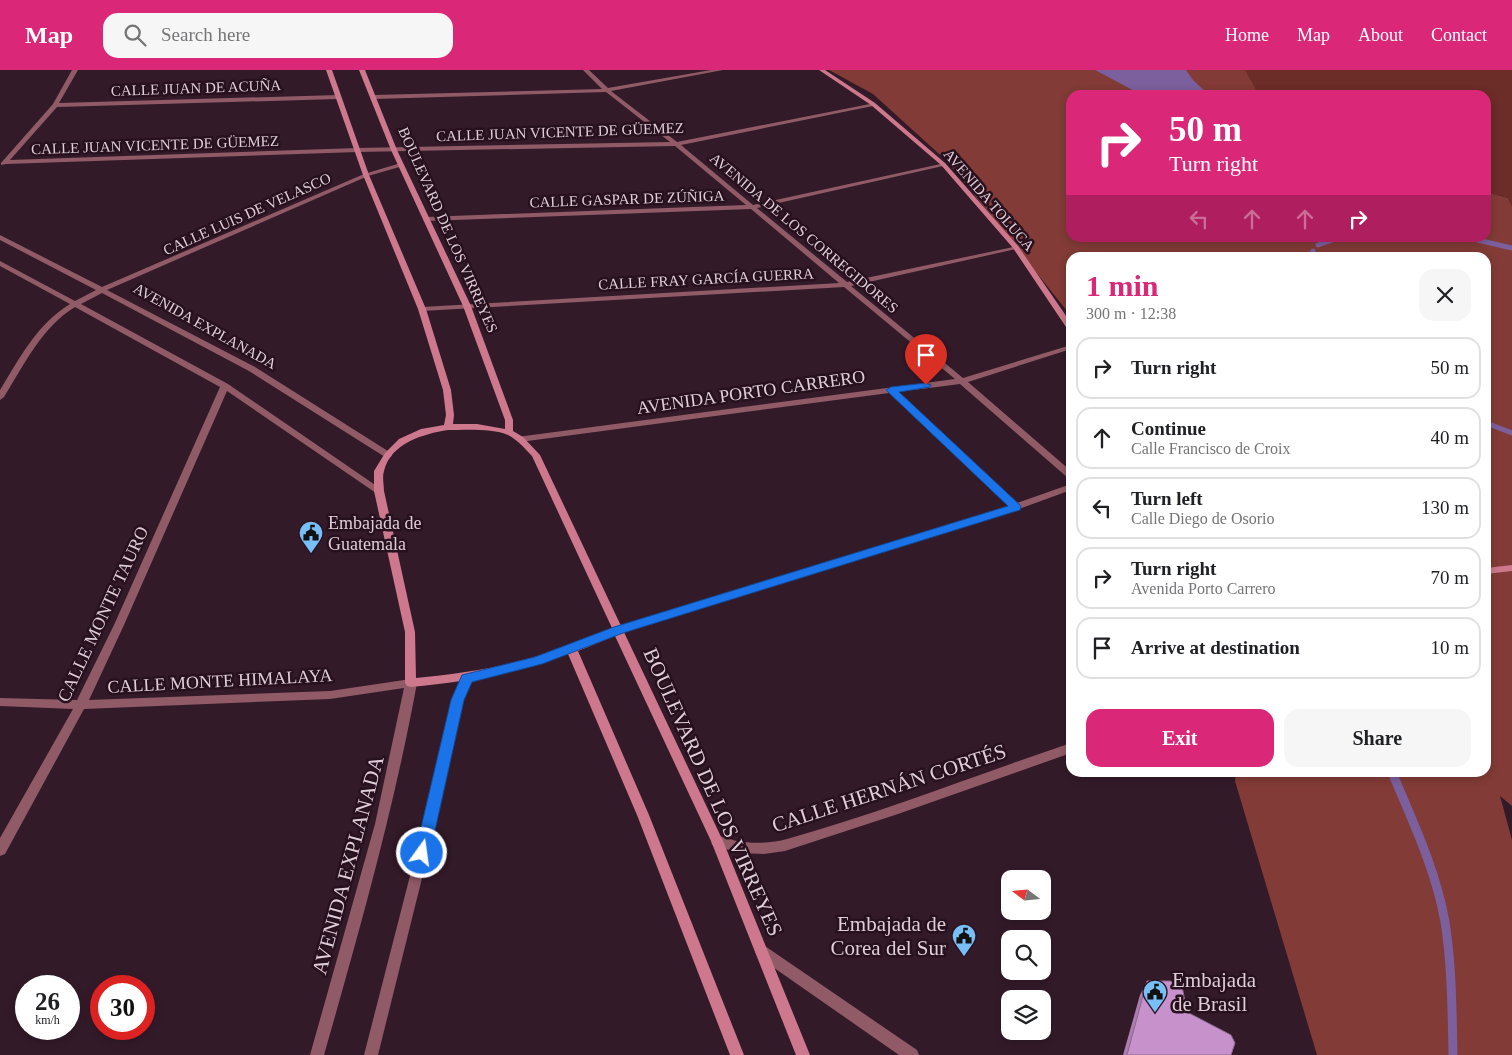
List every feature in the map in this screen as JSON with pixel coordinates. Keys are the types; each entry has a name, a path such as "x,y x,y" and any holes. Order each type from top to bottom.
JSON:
{"street":[{"path":"2,164 55,105 75,70"},
{"path":"329,70 366,175 422,309 447,390 450,415 448,427"},
{"name":"BOULEVARD DE LOS VIRREYES","path":"362,70 394,150 467,306 509,420 509,432 520,439 536,455 619,630 718,841 803,1055"},
{"name":"AVENIDA DE LOS CORREGIDORES","path":"586,70 607,90 753,207 844,285 962,381 1066,472"},
{"path":"374,97 607,90 720,70"},
{"name":"AVENIDA TOLUCA","path":"822,70 873,104 943,164 1016,247 1066,321"},
{"name":"CALLE JUAN DE ACUÑA","path":"55,105 338,97"},
{"name":"CALLE JUAN VICENTE DE GÜEMEZ","path":"2,164 358,150 676,144 873,104"},
{"name":"CALLE GASPAR DE ZÚÑIGA","path":"426,219 753,207 943,164"},
{"name":"CALLE LUIS DE VELASCO","path":"0,397 38,338 57,317 77,304 104,290 366,175 402,165"},
{"name":"AVENIDA EXPLANADA","path":"0,237 252,369 388,455"},
{"name":"CALLE FRAY GARCÍA GUERRA","path":"422,309 844,285 1016,247"},
{"path":"0,263 224,386 379,491"},
{"name":"AVENIDA PORTO CARRERO","path":"520,439 962,381 1066,349"},
{"name":"CALLE MONTE TAURO","path":"0,850 81,705 119,624 224,386"},
{"path":"891,390 1016,507"},
{"path":"509,432 477,427 448,427 424,431 402,441 388,455 379,471 379,491 410,632 410,683 467,678 537,661 619,630 1016,507 1066,489"},
{"path":"1491,570 1512,568"},
{"path":"571,648 643,815 737,1055"},
{"path":"371,1055 436,798 458,700 467,678"},
{"name":"AVENIDA EXPLANADA","path":"317,1055 365,886 402,738 410,683"},
{"name":"CALLE MONTE HIMALAYA","path":"0,702 81,705 295,697 330,695 410,683"},
{"name":"CALLE HERNÁN CORTÉS","path":"718,841 739,847 755,848 785,845 898,810 1066,750"},
{"path":"762,951 912,1055"}],"shaded area":[{"path":"829,70 1245,70 1256,90 1066,90 1066,242 1491,242 1491,193 1508,198 1512,206 1512,806 1500,796 1512,840 1512,1055 1317,1055 1235,781 1235,777 1491,777 1491,252 1066,252 1066,310 948,162 873,94"},
{"path":"1095,70 1186,70 1204,90 1133,90"},
{"path":"1219,70 1512,70 1512,206 1508,198 1491,193 1491,90 1256,90 1249,78"}],"building":[{"name":"Embajada de Brasil","path":"1147,981 1170,981 1182,986 1187,1012 1231,1035 1235,1043 1231,1055 1127,1055"}],"waterway":[{"path":"1318,245 1327,242"},
{"path":"1486,242 1512,248"},
{"path":"1491,425 1512,433"},
{"path":"1394,777 1430,864 1441,903 1449,955 1453,1055"}],"place":[{"name":"Embajada de Guatemala","path":"311,554"},
{"name":"Embajada de Corea del Sur","path":"964,957"},
{"name":"Embajada de Brasil","path":"1155,1013"}],"route":[{"path":"422,853 458,700 467,678 537,661 619,630 1016,507 891,390 926,385"}]}
